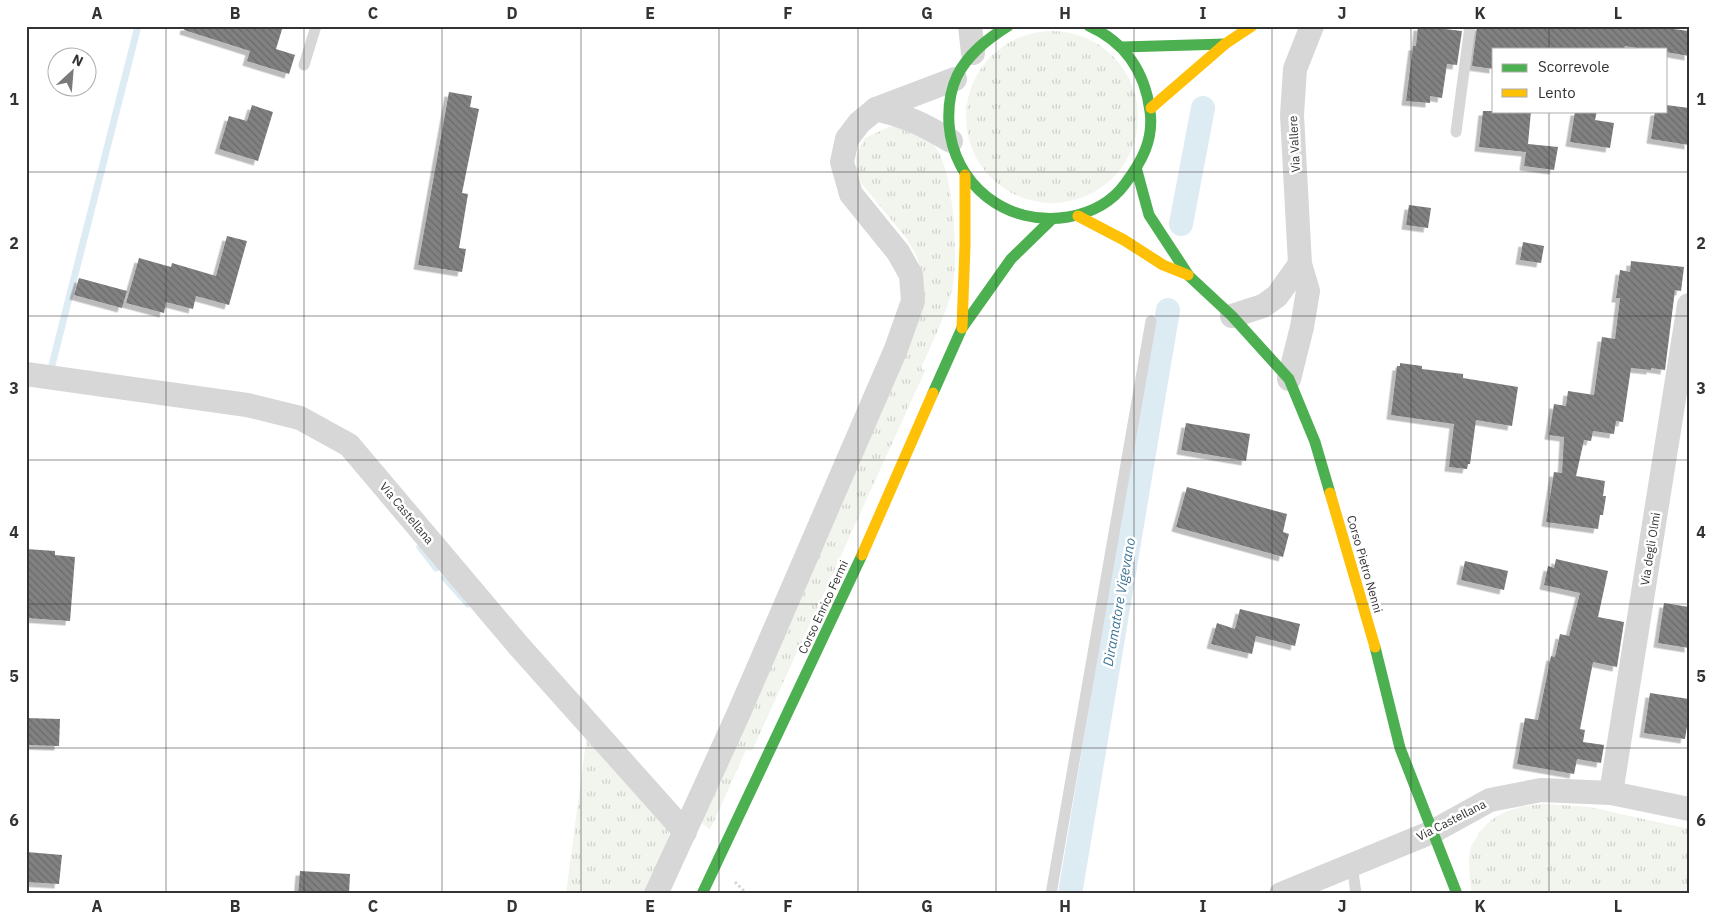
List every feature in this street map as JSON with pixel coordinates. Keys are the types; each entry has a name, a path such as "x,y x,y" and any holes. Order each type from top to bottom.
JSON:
{"main road":[{"path":"1008,26 990,36 972,53 955,79 948,112 951,141 956,158 965,175 982,194 1003,208 1026,217 1052,220 1078,216 1112,199 1137,171 1149,141 1151,108 1142,75 1122,47 1098,29 1089,26"},
{"path":"1151,108 1225,44 1252,26"},
{"path":"1122,47 1225,44"},
{"name":"Corso Pietro Nenni","path":"1137,171 1149,215 1189,276 1232,316 1290,379 1315,442 1380,666 1400,748 1457,894"},
{"name":"Corso Enrico Fermi","path":"962,328 965,175"},
{"name":"Corso Pietro Nenni","path":"1078,216 1124,240 1163,265 1189,276"},
{"name":"Corso Enrico Fermi","path":"702,894 852,578 962,328 1011,259 1052,220"}],"street":[{"path":"970,26 972,53"},
{"name":"Via Vallere","path":"1290,379 1308,291 1300,264 1292,115 1295,69 1312,26"},
{"path":"656,894 685,832 892,358 913,301 911,275 898,252 851,194 842,162 847,139 859,122 876,109 955,79"},
{"path":"876,109 904,116 926,125 951,141"},
{"path":"1232,316 1263,306 1277,296 1300,264"},
{"name":"Via degli Olmi","path":"1611,793 1688,309"},
{"name":"Via Castellana","path":"26,374 247,405 300,418 349,444 518,645 685,832"},
{"name":"Via Castellana","path":"1281,894 1432,832 1490,800 1541,790 1611,793 1689,809"}],"lane":[{"path":"304,65 316,26"},
{"path":"1456,132 1470,26"},
{"path":"1051,894 1151,321"},
{"path":"1352,864 1356,894"}],"green space":[{"path":"1060,31 1077,34 1093,41 1107,50 1119,62 1135,92 1138,117 1137,134 1132,150 1119,172 1107,184 1077,200 1044,203 1027,200 1011,193 997,184 985,172 969,142 966,109 969,92 976,76 985,62 997,50 1027,34"},
{"path":"889,127 909,129 921,135 932,143 942,160 951,196 955,238 952,290 942,320 921,368 925,371 752,751 746,750 710,830 701,822 922,295 923,278 917,257 907,239 862,184 856,170 856,156 865,138"},
{"path":"587,734 669,832 668,846 645,894 566,894"},
{"path":"1544,804 1589,807 1689,829 1689,894 1472,894 1469,870 1470,852 1472,845 1483,828 1497,816 1506,812 1524,806"}],"building":[{"path":"185,26 283,26 276,49 295,55 289,74 247,61 250,51 184,30"},
{"path":"1418,26 1462,31 1457,65 1447,64 1442,98 1430,96 1430,103 1406,101 1413,46 1416,46"},
{"path":"1477,26 1651,26 1689,31 1689,56 1668,52 1668,48 1625,46 1624,48 1492,48 1492,69 1472,66"},
{"path":"449,92 472,96 470,107 479,109 462,193 468,194 459,248 466,249 462,272 418,265"},
{"path":"252,105 273,112 258,161 219,149 229,116 247,121"},
{"path":"1668,105 1689,108 1689,145 1651,139 1655,112 1668,112"},
{"path":"1483,111 1492,111 1531,112 1528,144 1558,147 1554,170 1524,166 1526,152 1479,147"},
{"path":"1575,112 1597,112 1595,120 1614,123 1610,148 1570,142"},
{"path":"1409,205 1431,208 1428,228 1406,225"},
{"path":"227,236 247,241 229,305 196,296 193,309 166,302 164,313 126,303 139,258 171,267 172,263 216,276"},
{"path":"1523,242 1544,246 1541,263 1520,260"},
{"path":"1631,261 1684,267 1681,291 1675,290 1665,370 1631,368 1623,422 1616,421 1614,434 1593,431 1591,441 1584,440 1576,476 1605,481 1603,496 1606,496 1603,515 1600,515 1598,529 1546,522 1554,472 1562,473 1564,437 1549,435 1554,404 1566,406 1568,391 1594,395 1602,337 1615,339 1620,298 1616,298 1620,270 1630,272"},
{"path":"79,278 127,291 122,308 74,295"},
{"path":"1400,363 1422,366 1422,369 1463,374 1463,378 1518,387 1512,426 1476,420 1470,464 1468,464 1467,469 1449,467 1454,424 1391,415 1397,366 1400,366"},
{"path":"1186,423 1250,434 1246,461 1181,450"},
{"path":"1187,487 1287,514 1283,532 1289,534 1283,557 1176,527"},
{"path":"26,549 55,551 55,555 75,557 70,621 26,618"},
{"path":"1556,559 1608,571 1598,617 1624,622 1617,667 1593,662 1580,729 1585,730 1583,742 1604,745 1601,763 1577,759 1574,774 1517,764 1525,718 1538,720 1551,656 1555,657 1560,634 1569,636 1580,593 1544,585 1548,566 1554,568"},
{"path":"1465,561 1508,571 1504,590 1461,580"},
{"path":"1664,603 1689,607 1689,648 1658,643"},
{"path":"1240,609 1300,624 1295,646 1256,636 1252,654 1211,644 1217,623 1235,629"},
{"path":"1650,693 1689,699 1685,739 1644,733"},
{"path":"26,718 60,719 59,746 26,745"},
{"path":"27,852 62,855 59,884 26,882"},
{"path":"300,871 350,874 349,894 298,894"}],"waterway":[{"path":"51,369 138,26"},
{"name":"Diramatore Vigevano","path":"1181,224 1203,108"},
{"name":"Diramatore Vigevano","path":"1070,894 1168,310"},
{"path":"420,547 436,568"},
{"path":"445,578 468,604"}],"traffic: fast":[{"path":"1008,26 979,48 961,68 957,76 951,93 949,111 953,146 961,166 972,183 987,197 1005,208 1024,215 1046,218 1076,215 1092,210 1107,202 1119,191 1131,175 1148,141 1151,122 1150,111 1138,71 1123,50 1102,33 1089,26"},
{"path":"1122,47 1225,44"},
{"path":"1137,171 1149,215 1189,276 1232,316 1289,379 1315,442 1330,493"},
{"path":"933,393 962,328 1011,259 1051,220"},
{"path":"702,894 862,555"},
{"path":"1375,647 1400,748 1457,894"}],"traffic: slow":[{"path":"1151,108 1225,44 1252,26"},
{"path":"962,328 965,175"},
{"path":"1078,216 1124,240 1163,265 1188,275"},
{"path":"862,555 933,393"},
{"path":"1330,493 1375,647"}]}
